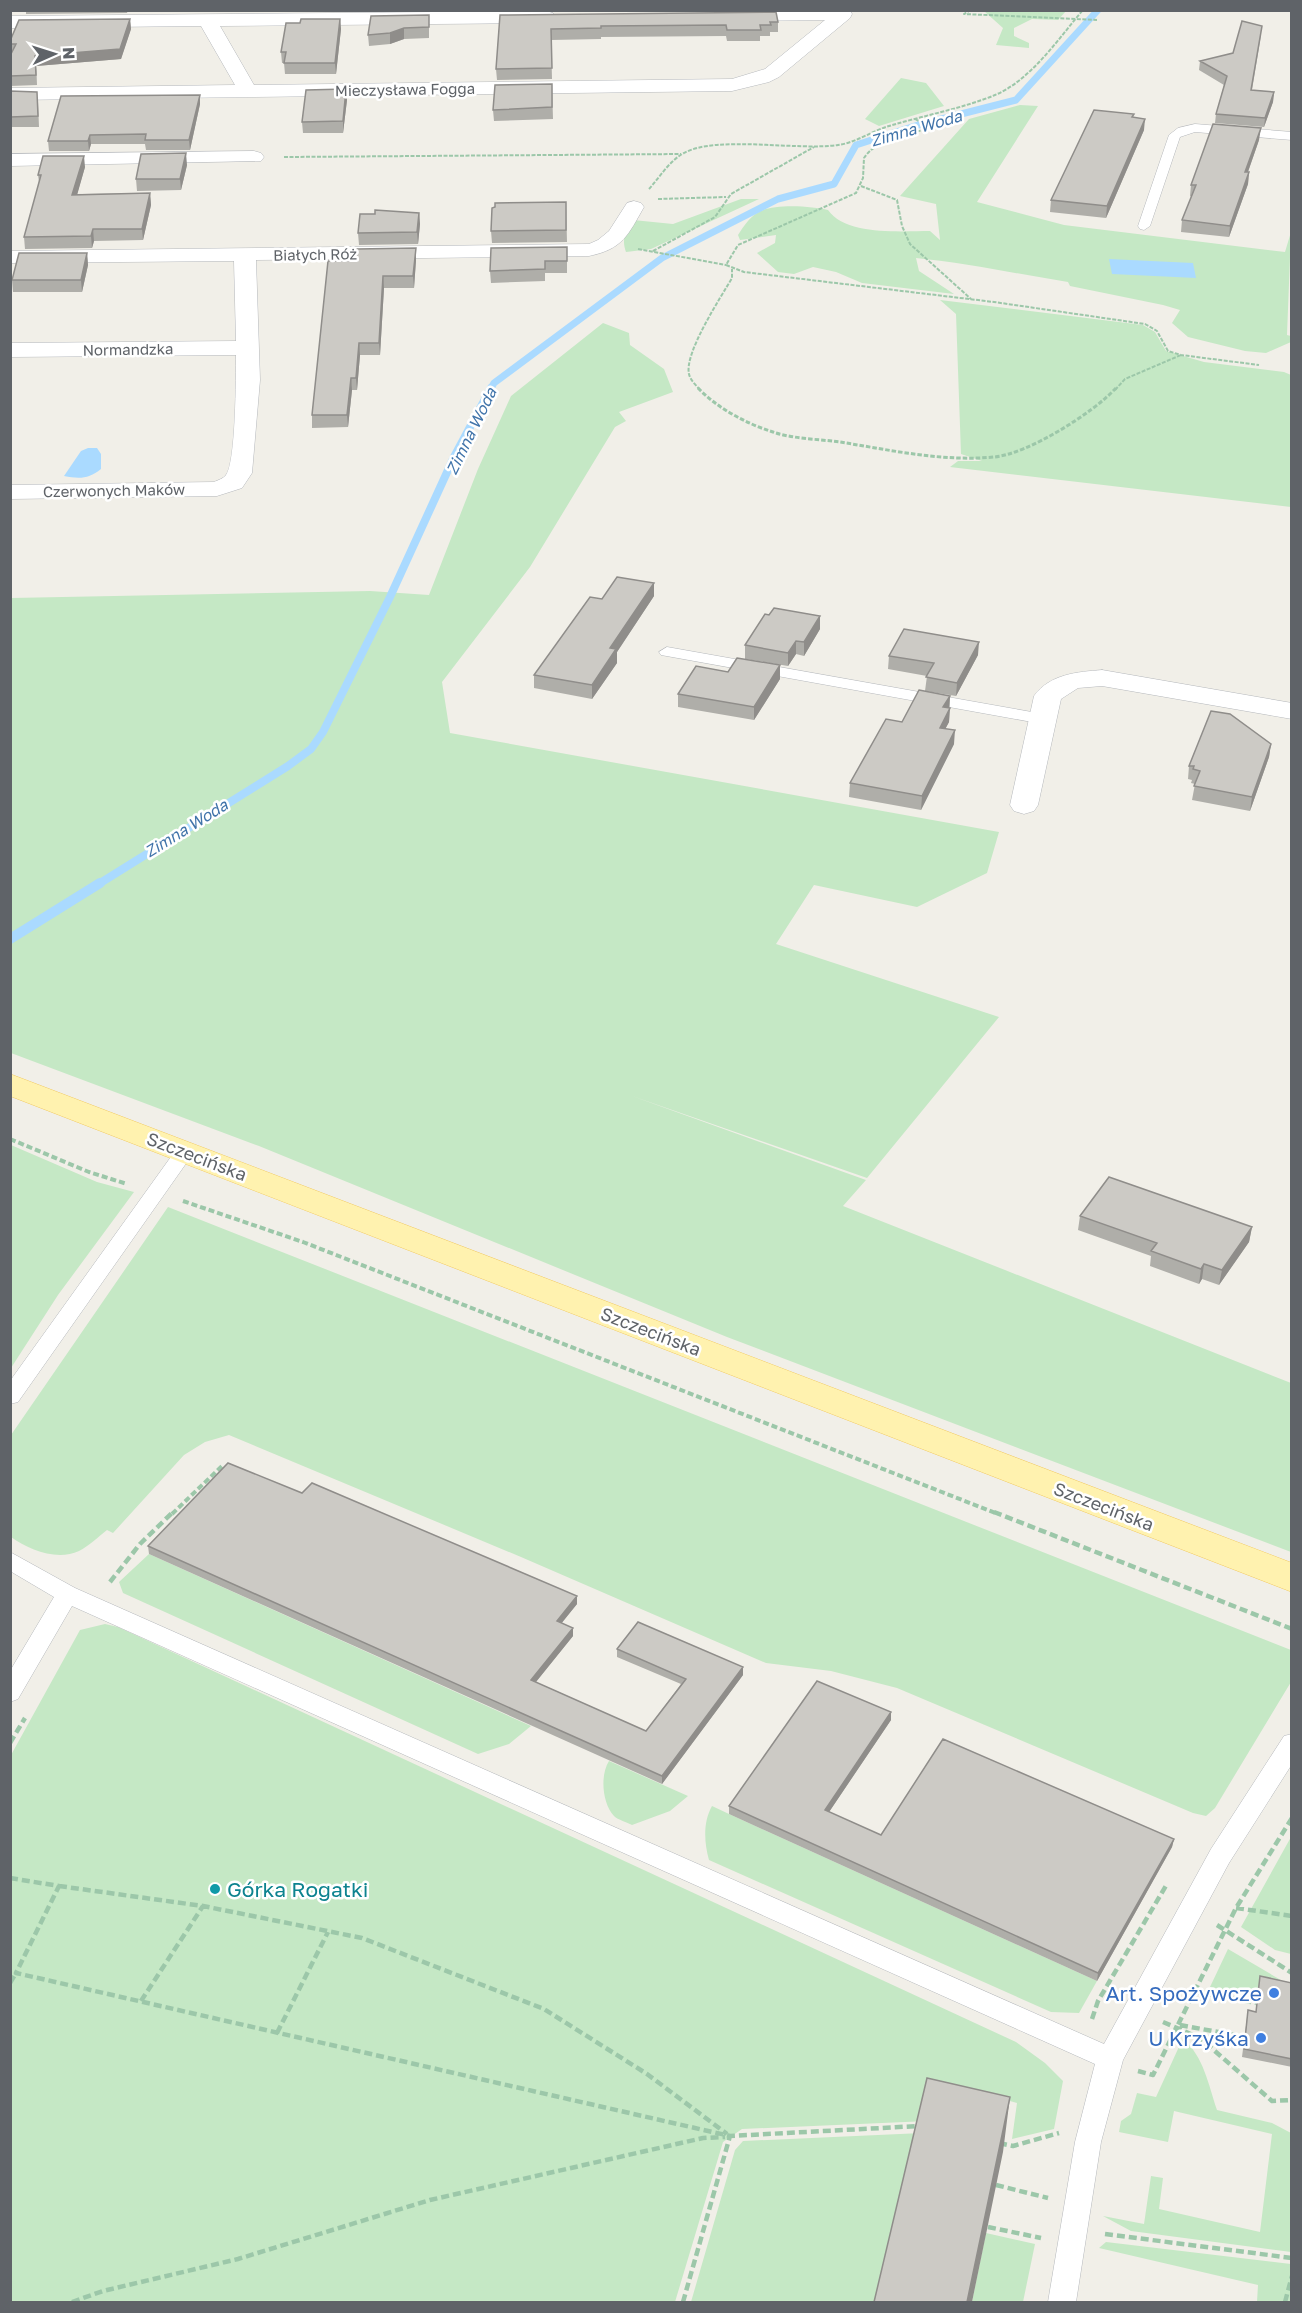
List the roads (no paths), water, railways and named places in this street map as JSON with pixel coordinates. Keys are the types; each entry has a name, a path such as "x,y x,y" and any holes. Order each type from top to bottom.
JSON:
{"main road":[{"name":"Szczecińska","path":"10,1084 1292,1578"}],"street":[{"path":"711,15 844,12"},
{"name":"Mieczysława Fogga","path":"10,94 732,85 762,78 772,73 844,12"},
{"path":"10,22 567,17"},
{"path":"207,20 249,91"},
{"path":"10,160 254,157"},
{"name":"Białych Róż","path":"10,257 589,250 603,248 614,241 637,203"},
{"path":"245,254 246,348"},
{"name":"Normandzka","path":"10,350 246,348"},
{"name":"Czerwonych Maków","path":"10,492 217,489 233,483 240,473 248,380 246,348"},
{"path":"1024,805 1048,696 1059,685 1078,680 1102,678 1292,711"}],"lane":[{"path":"1144,226 1174,135 1182,130 1195,128 1292,136"},
{"path":"667,652 1043,719"},
{"path":"10,1397 185,1151"},
{"path":"10,1560 67,1594 1110,2059"},
{"path":"10,1693 67,1594"},
{"path":"1062,2302 1092,2124 1110,2059 1220,1856 1292,1743"}],"water":[{"path":"1109,259 1193,263 1196,278 1112,274"},
{"path":"97,448 101,454 101,469 84,477 64,476 81,451"}],"waterway":[{"name":"Zimna Woda","path":"490,390 494,383 662,258 778,199 834,184 856,145 918,125 1016,100 1098,10"},
{"name":"Zimna Woda","path":"97,885 288,766 311,749 323,732 390,597 454,457 491,388"},
{"name":"Zimna Woda","path":"10,939 100,883"}],"place":[{"name":"Górka Rogatki","path":"215,1889"},
{"name":"Art. Spożywcze","path":"1274,1993"},
{"name":"U Krzyśka","path":"1261,2038"}]}
